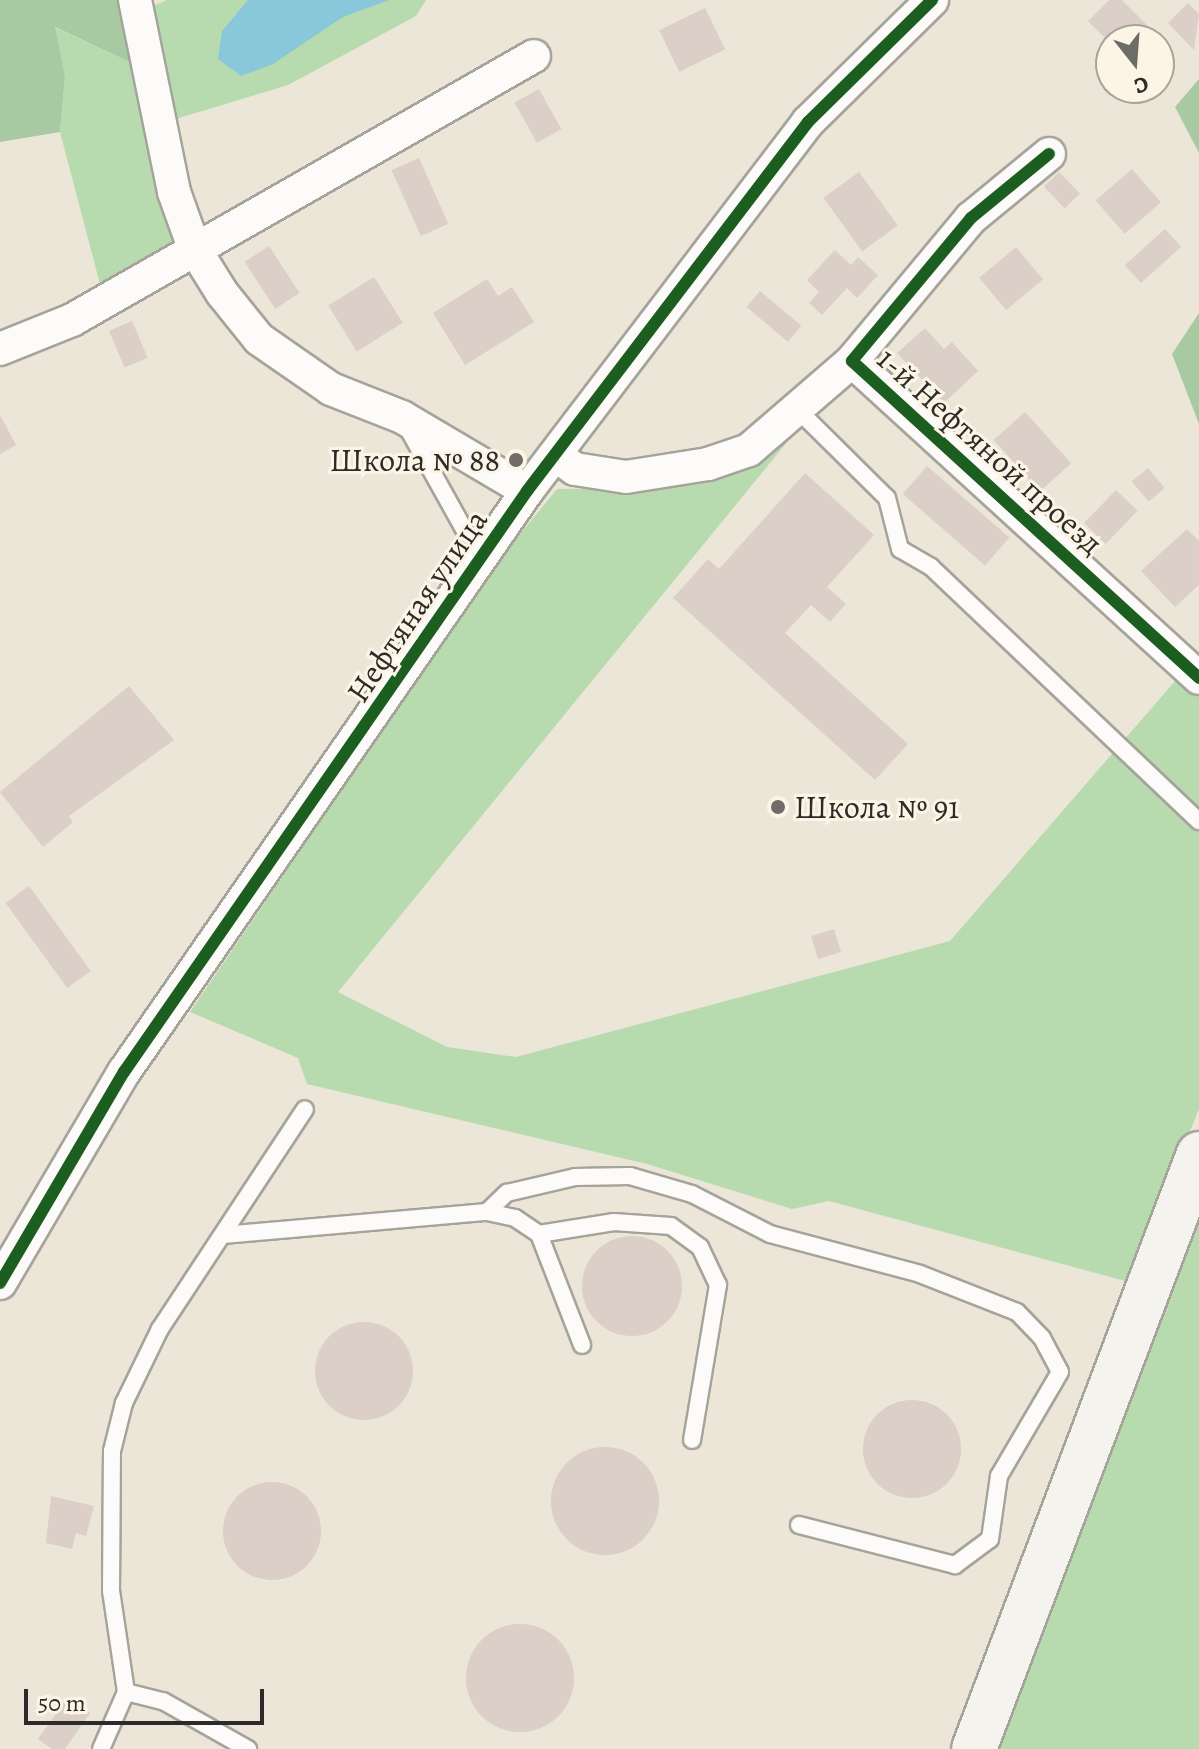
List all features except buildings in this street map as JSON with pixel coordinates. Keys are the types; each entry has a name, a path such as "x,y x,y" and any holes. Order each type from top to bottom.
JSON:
{"street":[{"name":"Нефтяная улица","path":"135,0 156,125 194,248 259,339 331,389 402,417 527,491"},
{"name":"Нефтяная улица","path":"0,1283 124,1072 485,549 557,456 665,301 808,122 932,0"},
{"path":"0,349 72,320 534,56"},
{"name":"1-й Нефтяной проезд","path":"557,456 575,469 626,477 708,464 749,450 800,412 852,361 971,218 1049,154"},
{"name":"1-й Нефтяной проезд","path":"852,361 1199,678"},
{"path":"974,1749 1199,1154"}],"lane":[{"path":"800,412 887,498 900,549 931,567 1199,821"},
{"path":"402,417 466,533 485,549"},
{"path":"101,1749 126,1692 111,1591 112,1451 124,1403 160,1329 305,1109"},
{"path":"487,1212 520,1190 575,1177 630,1176 692,1194 770,1234 934,1279 1017,1312 1042,1338 1060,1372 999,1476 990,1539 955,1565 799,1525"},
{"path":"223,1235 487,1212 515,1218 539,1234 582,1345"},
{"path":"539,1234 628,1223 671,1226 700,1247 718,1285 692,1440"},
{"path":"126,1692 163,1701 248,1749"}],"green space":[{"path":"0,0 124,0 140,67 55,27 65,77 60,132 0,142"},
{"path":"167,0 426,0 416,16 288,85 166,122 147,8"},
{"path":"54,27 140,67 177,240 101,288 60,132 65,77"},
{"path":"1199,79 1199,153 1175,107"},
{"path":"1199,313 1199,424 1172,354"},
{"path":"792,436 338,992 447,1047 516,1057 950,941 1182,673 1199,688 1199,1109 1129,1282 829,1201 792,1209 647,1164 307,1084 298,1058 190,1012 498,561 557,489 623,488 747,462"},
{"path":"1199,1208 1199,1749 990,1749"}],"water":[{"path":"248,0 389,0 343,17 273,64 241,76 218,59 222,31"}],"cycle path":[{"path":"0,1283 124,1072 527,491 808,122 932,0"},
{"path":"1049,154 971,218 852,361 1199,678"}],"place":[{"name":"Школа № 88","path":"516,460"},
{"name":"Школа № 91","path":"778,807"}]}
